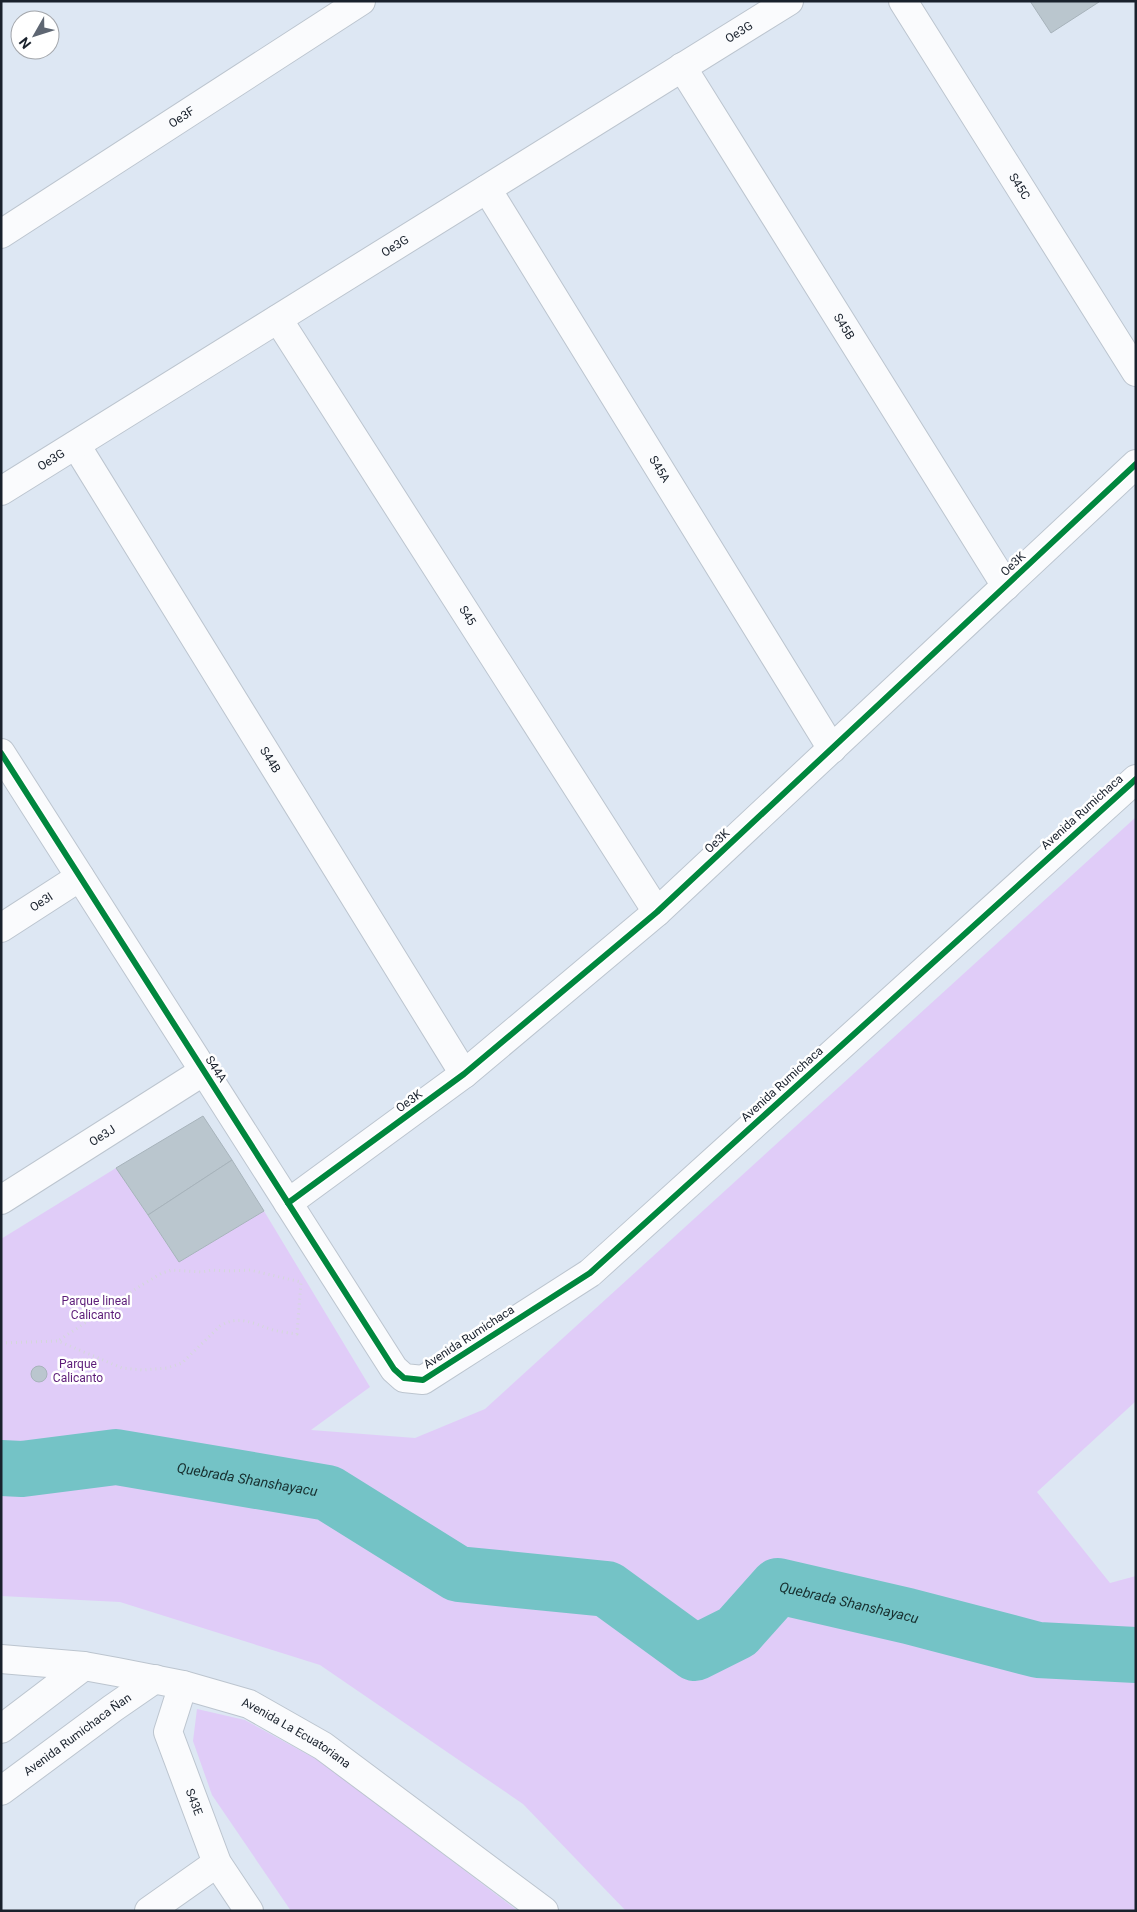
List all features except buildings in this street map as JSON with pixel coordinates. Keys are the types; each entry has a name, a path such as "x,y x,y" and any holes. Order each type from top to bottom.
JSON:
{"street":[{"name":"Oe3F","path":"1,234 361,1"},
{"name":"Oe3G","path":"1,491 789,1"},
{"name":"S45C","path":"903,1 1136,372"},
{"name":"S45B","path":"682,67 1006,586"},
{"name":"S45A","path":"487,189 832,748"},
{"name":"S45","path":"278,319 658,912"},
{"name":"S44B","path":"76,445 464,1074"},
{"name":"Oe3K","path":"288,1203 464,1074 658,912 1136,464"},
{"name":"S44A","path":"1,753 394,1368 404,1378 423,1380"},
{"name":"Avenida Rumichaca","path":"423,1380 590,1273 1136,778"},
{"name":"Oe3I","path":"1,928 80,877"},
{"name":"Oe3J","path":"1,1200 204,1072"},
{"name":"Avenida La Ecuatoriana","path":"1,1659 84,1666 182,1684 248,1704 323,1746 544,1911"},
{"path":"1,1729 84,1666"},
{"name":"Avenida Rumichaca Ñan","path":"1,1791 155,1679"},
{"name":"S43E","path":"182,1684 168,1732 217,1863 249,1911"},
{"path":"149,1911 217,1863"}],"path":[{"path":"1,1342 58,1341 122,1368 142,1370 167,1368 182,1362 220,1326 238,1319 274,1330 297,1334 302,1282 250,1270 212,1270 202,1272 172,1270 162,1273 140,1286 58,1341"}],"green space":[{"path":"1136,817 1136,1401 1037,1492 1110,1583 1136,1576 1135,1911 626,1911 523,1804 320,1665 120,1602 1,1596 1,1239 116,1168 179,1262 264,1211 370,1387 311,1430 415,1438 485,1409"},
{"path":"197,1709 245,1720 323,1763 518,1911 291,1911 212,1795 193,1741"}],"waterway":[{"name":"Quebrada Shanshayacu","path":"1,1468 22,1469 116,1457 328,1493 458,1574 607,1589 695,1653 737,1632 778,1586 908,1616 1038,1650 1136,1655"}],"cycle path":[{"path":"288,1203 464,1074 657,912 1136,464"},
{"path":"1,753 394,1369 404,1378 423,1380 590,1273 1136,779"}],"park label":[{"name":"Parque lineal Calicanto","path":"96,1308"},
{"name":"Parque Calicanto","path":"78,1371"}]}
